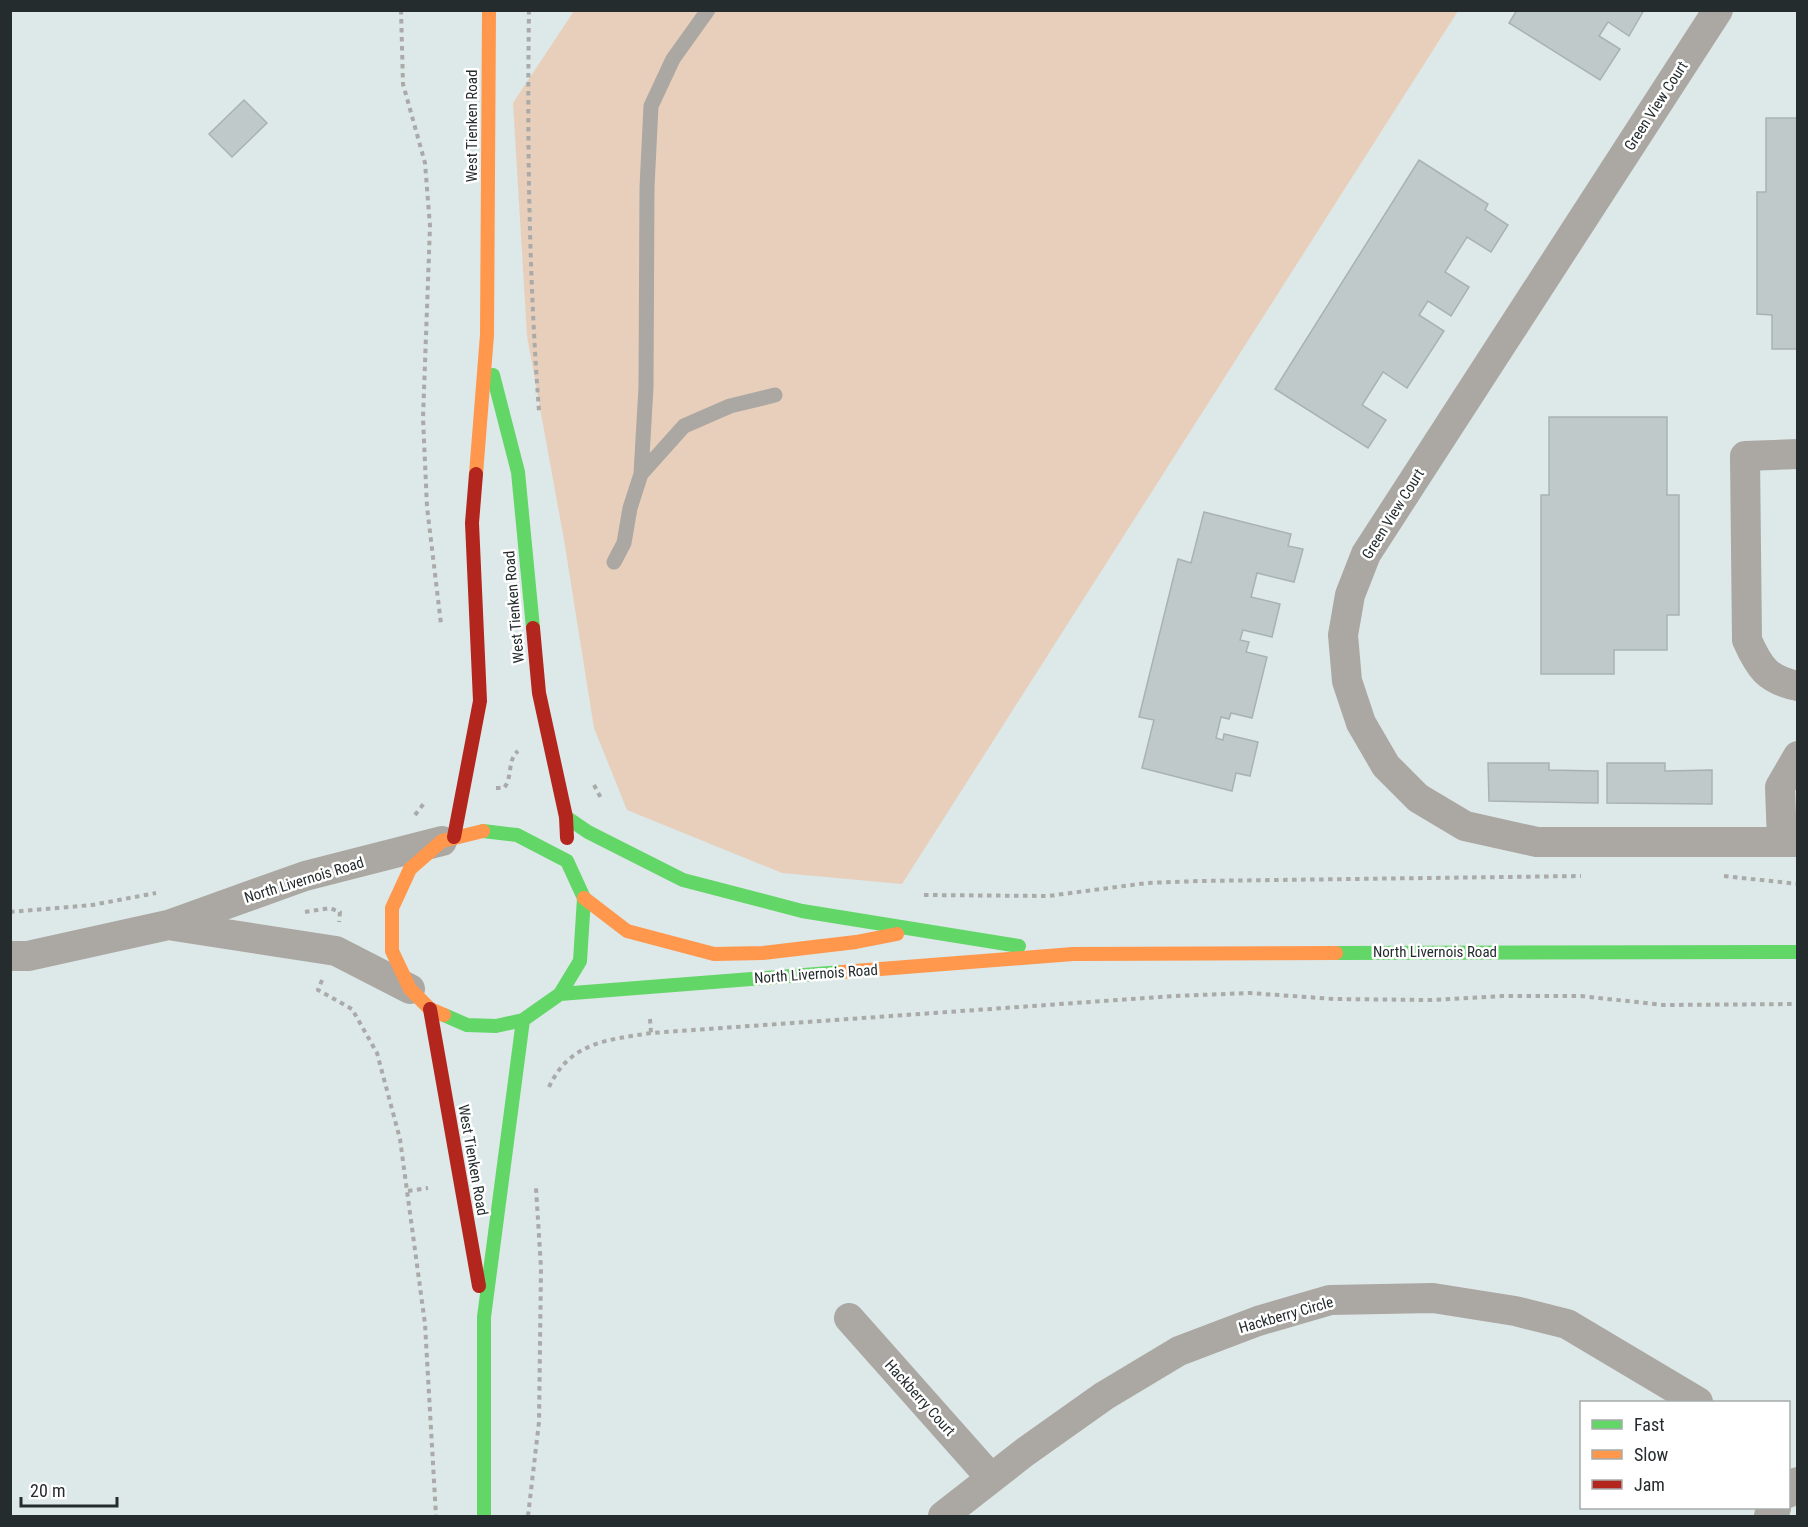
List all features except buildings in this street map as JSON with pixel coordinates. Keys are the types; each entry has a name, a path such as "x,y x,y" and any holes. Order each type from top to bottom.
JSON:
{"main road":[{"name":"West Tienken Road","path":"448,839 465,777 480,701 472,523 486,350 489,10"},
{"name":"West Tienken Road","path":"486,350 518,472 539,693 566,817 567,861"},
{"path":"566,817 588,832 683,880 802,911 919,929"},
{"path":"483,831 517,835 567,861 584,898 583,951 580,961 560,994 523,1020 496,1026 467,1024 420,999 392,951 392,908 410,869 448,839 483,831"},
{"name":"North Livernois Road","path":"584,898 627,931 714,954 763,953 856,942 919,929 1072,954"},
{"name":"North Livernois Road","path":"560,994 1072,954 1797,952"},
{"name":"West Tienken Road","path":"420,999 484,1317"},
{"name":"West Tienken Road","path":"484,1516 484,1317 523,1020"}],"street":[{"name":"Green View Court","path":"1718,10 1366,554 1350,595 1343,635 1347,681 1361,723 1386,766 1418,798 1465,826 1537,842 1790,842"},
{"path":"1797,454 1745,456 1747,640 1754,656 1771,678 1797,686"},
{"path":"1790,842 1780,787 1797,756"},
{"name":"North Livernois Road","path":"10,956 28,956 168,925 305,876 448,839"},
{"name":"North Livernois Road","path":"168,925 336,951 420,999"},
{"name":"Hackberry Circle","path":"943,1516 1104,1396 1179,1351 1258,1321 1330,1300 1433,1298 1515,1311 1567,1324 1696,1401"},
{"name":"Hackberry Court","path":"849,1318 992,1478"}],"lane":[{"path":"614,562 624,543 630,507 640,474 646,387 646,210 651,106 673,59 708,10"},
{"path":"640,474 684,426 730,406 775,395"}],"path":[{"path":"401,10 403,84 425,163 430,226 423,418 427,507 442,633"},
{"path":"529,10 528,176 532,325 539,418"},
{"path":"465,777 496,788 504,788 508,783 516,751 549,743"},
{"path":"589,775 604,805"},
{"path":"409,819 429,798"},
{"path":"913,894 1048,896 1147,883 1200,881 1591,876"},
{"path":"1719,876 1797,884"},
{"path":"10,912 92,905 161,892"},
{"path":"336,951 318,990 352,1010 377,1053 400,1139 425,1324 436,1516"},
{"path":"548,1090 557,1069 581,1048 640,1035 1174,996 1251,993 1334,999 1430,1000 1502,996 1581,996 1663,1005 1797,1004"},
{"path":"528,1516 539,1422 541,1268 536,1180"}],"shaded area":[{"path":"574,11 1458,11 902,884 782,873 627,810 594,728 564,540 527,336 513,103"}],"traffic: fast":[{"path":"493,375 518,472 533,628"},
{"path":"566,817 588,832 683,880 802,911 1019,946"},
{"path":"444,1015 467,1025 496,1026 523,1020 560,994 580,961 584,898 567,861 517,835 483,831"},
{"path":"1336,953 1798,952"},
{"path":"560,994 842,972"},
{"path":"484,1516 484,1317 523,1020"}],"traffic: slow":[{"path":"476,474 487,335 489,10"},
{"path":"444,1015 430,1009 410,989 392,951 392,908 410,869 442,841 483,831"},
{"path":"584,898 627,931 714,954 763,953 856,942 897,934"},
{"path":"842,972 1073,954 1336,953"}],"traffic: jam":[{"path":"454,837 480,701 472,523 476,474"},
{"path":"533,628 539,693 566,817 567,838"},
{"path":"430,1009 479,1286"}]}
